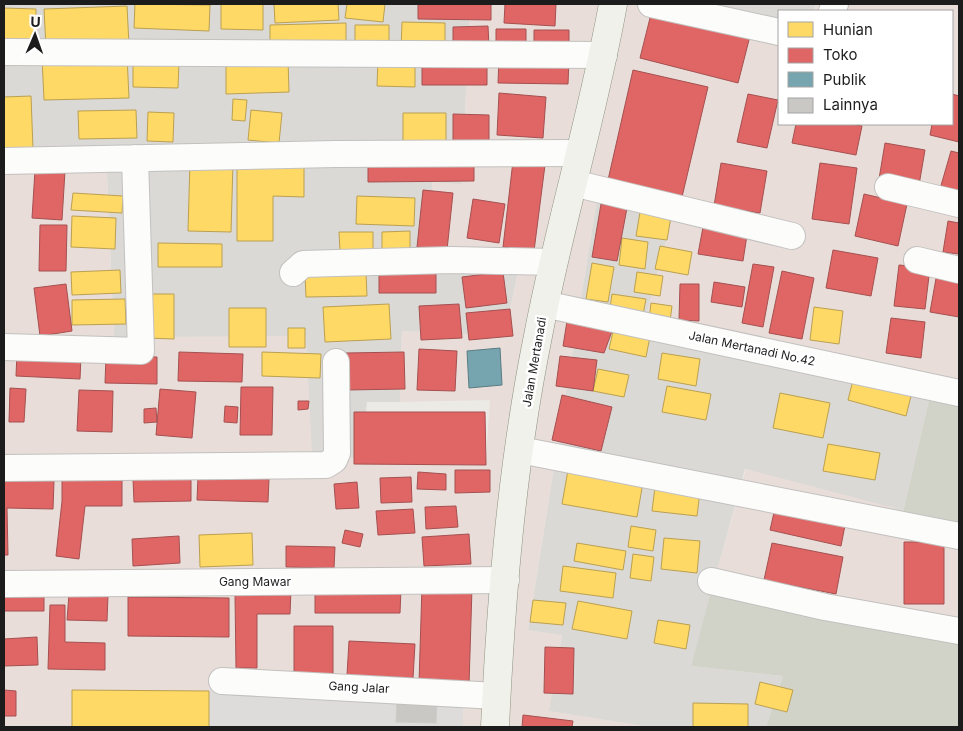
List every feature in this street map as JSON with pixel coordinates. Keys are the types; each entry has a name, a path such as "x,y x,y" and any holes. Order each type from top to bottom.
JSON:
{"street":[{"name":"Jalan Mertanadi","path":"495,727 506,580 530,376 544,304 604,55 613,4"},
{"path":"651,4 778,32"},
{"path":"4,52 604,55"},
{"path":"4,161 580,153"},
{"path":"4,347 141,351 135,158"},
{"path":"574,183 792,236"},
{"path":"888,187 959,204"},
{"path":"292,273 303,264 452,260 554,262"},
{"path":"917,260 959,270"},
{"name":"Jalan Mertanadi No.42","path":"544,304 959,393"},
{"path":"4,468 326,465 334,460 338,453 336,362"},
{"path":"520,450 959,536"},
{"name":"Gang Mawar","path":"4,584 506,580"},
{"path":"711,581 825,607 959,631"},
{"name":"Gang Jalar","path":"222,681 497,696"}],"shaded area":[{"path":"4,4 470,4 462,185 432,182 518,273 504,336 402,331 400,402 367,402 361,459 312,453 114,337 106,152 4,158"},
{"path":"470,4 682,4 778,39 778,125 953,125 953,10 813,10 816,4 959,4 959,389 646,316 675,206 599,186 528,630 562,635 549,711 649,727 463,727 463,697 211,676 207,727 4,727 4,158 106,152 114,337 306,336 312,453 361,459 486,459 490,400 400,402 402,331 504,336 518,273 432,270 432,182 462,184"},
{"path":"682,4 816,4 813,10 778,10 778,39"},
{"path":"599,186 675,206 647,316 933,383 903,512 745,469 691,666 783,676 766,727 649,727 548,711 562,636 528,630"},
{"path":"933,383 959,389 959,525 903,512"},
{"path":"746,469 959,525 959,639 710,595"},
{"path":"710,595 959,639 959,727 766,727 783,676 691,666"},
{"path":"211,675 463,696 463,727 207,727"}],"building: Hunian":[{"path":"135,4 210,5 209,31 134,28"},
{"path":"221,4 263,4 263,30 221,29"},
{"path":"274,4 338,4 339,20 275,23"},
{"path":"347,4 385,4 383,22 345,18"},
{"path":"127,6 129,45 46,48 44,9"},
{"path":"4,8 36,9 36,45 4,44"},
{"path":"402,22 445,23 445,51 401,50"},
{"path":"346,23 346,45 270,47 270,25"},
{"path":"355,25 389,25 389,46 355,46"},
{"path":"127,56 129,98 44,100 42,58"},
{"path":"288,59 289,92 226,94 226,60"},
{"path":"378,59 415,60 415,87 377,86"},
{"path":"133,60 179,62 178,88 133,87"},
{"path":"31,96 33,149 4,150 4,97"},
{"path":"233,99 247,100 245,121 232,120"},
{"path":"136,110 137,138 79,139 78,111"},
{"path":"251,110 282,113 279,143 248,140"},
{"path":"148,112 174,113 173,142 147,141"},
{"path":"403,113 446,113 446,144 403,144"},
{"path":"190,161 233,163 231,232 188,231"},
{"path":"237,161 304,162 304,197 273,196 273,241 237,241"},
{"path":"73,193 123,196 122,213 71,210"},
{"path":"357,196 415,198 414,226 356,224"},
{"path":"641,206 672,211 667,240 636,236"},
{"path":"72,216 116,218 115,249 71,247"},
{"path":"410,231 410,249 382,250 382,232"},
{"path":"339,232 373,232 373,250 340,251"},
{"path":"622,238 648,242 645,269 619,265"},
{"path":"158,243 222,244 222,267 158,267"},
{"path":"660,246 692,252 688,275 655,269"},
{"path":"592,263 614,267 608,302 586,299"},
{"path":"120,270 121,293 72,295 71,272"},
{"path":"637,272 663,276 660,296 634,292"},
{"path":"366,273 367,296 306,297 305,274"},
{"path":"147,294 174,294 174,339 147,338"},
{"path":"612,294 646,299 642,320 609,315"},
{"path":"125,299 126,324 72,325 72,300"},
{"path":"651,303 672,306 670,321 649,319"},
{"path":"389,304 391,339 325,342 323,307"},
{"path":"814,307 843,311 839,344 810,340"},
{"path":"229,308 266,308 266,347 229,347"},
{"path":"615,323 651,331 646,357 609,349"},
{"path":"288,328 305,328 305,348 288,348"},
{"path":"262,352 321,354 320,378 262,376"},
{"path":"662,353 700,359 696,386 658,379"},
{"path":"598,369 629,375 624,397 593,391"},
{"path":"853,380 911,396 906,416 848,400"},
{"path":"667,386 711,394 706,420 662,412"},
{"path":"780,393 830,403 823,438 773,428"},
{"path":"828,444 880,453 875,480 823,471"},
{"path":"568,470 643,482 637,517 562,504"},
{"path":"655,487 700,492 697,516 652,511"},
{"path":"631,526 656,530 653,551 628,547"},
{"path":"252,533 253,565 200,567 199,535"},
{"path":"664,538 700,541 697,573 661,569"},
{"path":"577,543 626,551 623,570 574,561"},
{"path":"633,554 654,557 651,581 630,578"},
{"path":"563,566 616,573 613,598 560,591"},
{"path":"533,600 566,603 563,625 530,622"},
{"path":"578,601 632,611 627,639 572,629"},
{"path":"658,620 690,625 686,649 654,643"},
{"path":"760,682 793,690 787,712 755,704"},
{"path":"72,690 209,691 209,727 72,727"},
{"path":"693,703 748,704 748,727 693,727"}],"building: Toko":[{"path":"418,4 491,4 491,20 418,19"},
{"path":"505,4 556,4 555,26 504,23"},
{"path":"652,10 750,36 738,83 640,58"},
{"path":"488,26 489,46 453,46 453,27"},
{"path":"496,29 526,29 526,46 496,45"},
{"path":"534,30 569,30 569,50 534,51"},
{"path":"499,58 569,60 568,84 498,83"},
{"path":"422,59 487,59 487,85 422,85"},
{"path":"633,70 708,87 682,197 608,180"},
{"path":"499,93 546,97 543,138 497,135"},
{"path":"748,94 778,100 767,148 737,142"},
{"path":"953,94 959,96 959,142 930,135 932,125 953,125"},
{"path":"453,114 489,115 489,143 453,142"},
{"path":"796,125 862,126 856,155 792,143"},
{"path":"885,143 925,150 919,185 879,179"},
{"path":"951,151 959,153 959,195 940,189"},
{"path":"513,161 545,165 534,251 503,247"},
{"path":"721,163 767,171 760,213 714,206"},
{"path":"820,163 857,168 849,224 812,219"},
{"path":"474,165 474,181 368,182 368,166"},
{"path":"35,170 65,171 62,220 32,218"},
{"path":"423,190 453,193 447,250 417,247"},
{"path":"864,194 907,204 898,246 855,236"},
{"path":"473,199 505,204 499,243 467,238"},
{"path":"601,204 627,208 617,261 592,257"},
{"path":"948,221 959,223 959,254 943,252"},
{"path":"40,225 67,225 66,271 39,271"},
{"path":"703,227 747,235 743,261 698,254"},
{"path":"833,250 878,258 871,296 826,288"},
{"path":"753,264 774,267 763,327 742,323"},
{"path":"899,265 930,268 925,309 894,306"},
{"path":"379,269 436,269 436,293 379,293"},
{"path":"782,271 814,278 802,339 769,333"},
{"path":"503,272 507,303 466,308 462,277"},
{"path":"937,273 959,277 959,317 930,312"},
{"path":"714,282 745,287 742,307 711,302"},
{"path":"66,284 72,331 40,336 34,288"},
{"path":"680,284 699,284 699,321 679,320"},
{"path":"459,304 462,338 421,340 419,306"},
{"path":"510,309 513,336 469,340 466,313"},
{"path":"568,315 615,323 604,353 563,346"},
{"path":"891,318 925,322 921,358 886,353"},
{"path":"419,349 457,351 455,391 417,390"},
{"path":"179,352 243,354 242,382 178,381"},
{"path":"404,352 405,389 347,390 346,353"},
{"path":"17,353 81,356 80,379 16,376"},
{"path":"106,356 157,357 157,384 105,383"},
{"path":"560,356 597,360 593,391 556,386"},
{"path":"241,387 273,387 272,435 240,435"},
{"path":"10,388 26,389 24,422 9,422"},
{"path":"160,389 196,392 192,438 156,435"},
{"path":"79,390 113,391 112,432 77,431"},
{"path":"562,395 612,407 601,451 552,440"},
{"path":"298,401 309,401 308,409 298,410"},
{"path":"225,406 238,407 237,423 224,422"},
{"path":"156,408 157,422 144,423 144,409"},
{"path":"354,412 485,412 486,465 354,464"},
{"path":"455,470 490,470 490,492 455,493"},
{"path":"418,472 446,474 446,490 417,489"},
{"path":"198,477 269,479 268,502 197,500"},
{"path":"411,477 412,502 381,503 380,478"},
{"path":"62,478 122,479 122,506 85,506 79,559 56,556 62,501"},
{"path":"191,478 191,501 134,502 133,479"},
{"path":"4,481 54,481 53,509 7,508 8,555 4,555"},
{"path":"357,482 359,508 336,509 334,484"},
{"path":"776,504 846,520 841,546 770,530"},
{"path":"456,506 458,527 426,529 425,507"},
{"path":"413,509 415,533 378,535 376,511"},
{"path":"345,530 363,534 360,547 342,543"},
{"path":"469,534 471,564 424,566 422,537"},
{"path":"179,536 180,563 133,566 132,539"},
{"path":"904,542 944,542 944,604 904,604"},
{"path":"772,543 843,557 836,594 764,580"},
{"path":"286,546 335,547 334,568 286,567"},
{"path":"422,586 472,588 469,685 419,683"},
{"path":"315,589 401,589 400,613 315,613"},
{"path":"291,590 290,614 257,614 257,668 236,668 235,594"},
{"path":"69,594 108,595 107,621 67,620"},
{"path":"4,597 44,597 44,611 4,611"},
{"path":"128,597 229,598 229,637 128,636"},
{"path":"50,605 65,605 65,642 105,643 105,670 48,669"},
{"path":"294,626 333,626 333,676 294,676"},
{"path":"37,637 38,665 4,666 4,639"},
{"path":"349,641 415,644 413,678 347,675"},
{"path":"545,647 574,648 573,694 544,693"},
{"path":"4,690 16,691 16,716 4,716"},
{"path":"523,715 573,721 572,727 522,727"}],"building: Publik":[{"path":"500,348 502,385 469,388 467,351"}],"building: Lainnya":[{"path":"397,699 437,702 436,723 396,722"}]}
